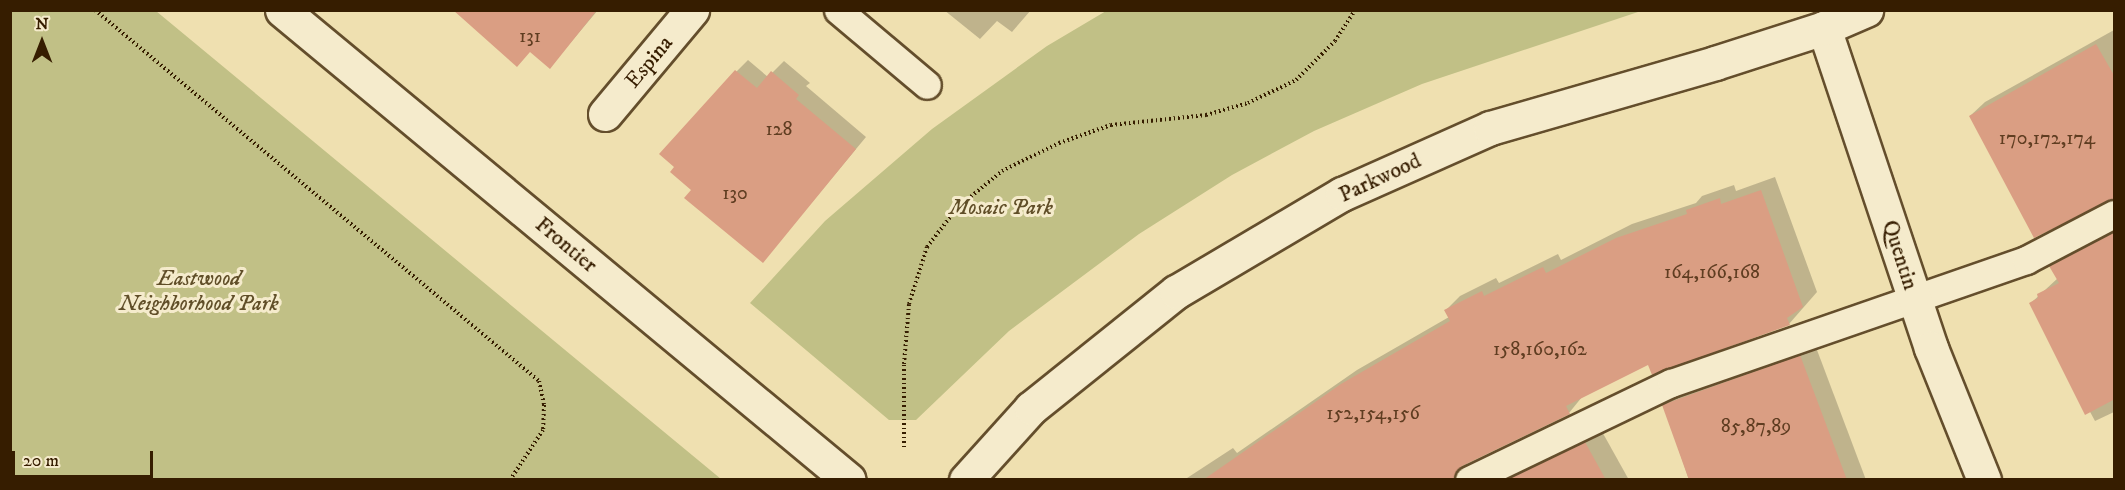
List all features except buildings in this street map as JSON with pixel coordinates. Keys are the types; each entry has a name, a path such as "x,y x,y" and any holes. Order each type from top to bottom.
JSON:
{"street":[{"name":"Frontier","path":"282,10 849,480"},
{"name":"Espina","path":"605,114 692,10"},
{"name":"Parkwood","path":"966,480 1031,408 1176,292 1342,194 1490,128 1824,28 1866,10"},
{"name":"Quentin","path":"1824,28 1916,301 1984,480"}],"lane":[{"path":"838,10 927,85"},
{"path":"1469,480 1671,383 1916,301 2026,260 2115,214"}],"path":[{"path":"95,10 539,381 544,405 543,430 510,480"},
{"path":"904,447 904,364 909,304 927,247 957,208 1002,171 1059,143 1111,125 1206,115 1248,103 1296,80 1335,41 1355,10"}],"green space":[{"name":"Eastwood Neighborhood Park","path":"11,11 156,11 721,479 11,479"},
{"name":"Mosaic Park","path":"1106,11 1641,11 1422,84 1314,131 1232,175 1139,234 1009,331 916,420 889,420 750,303 825,221 932,129 1047,46"}]}
